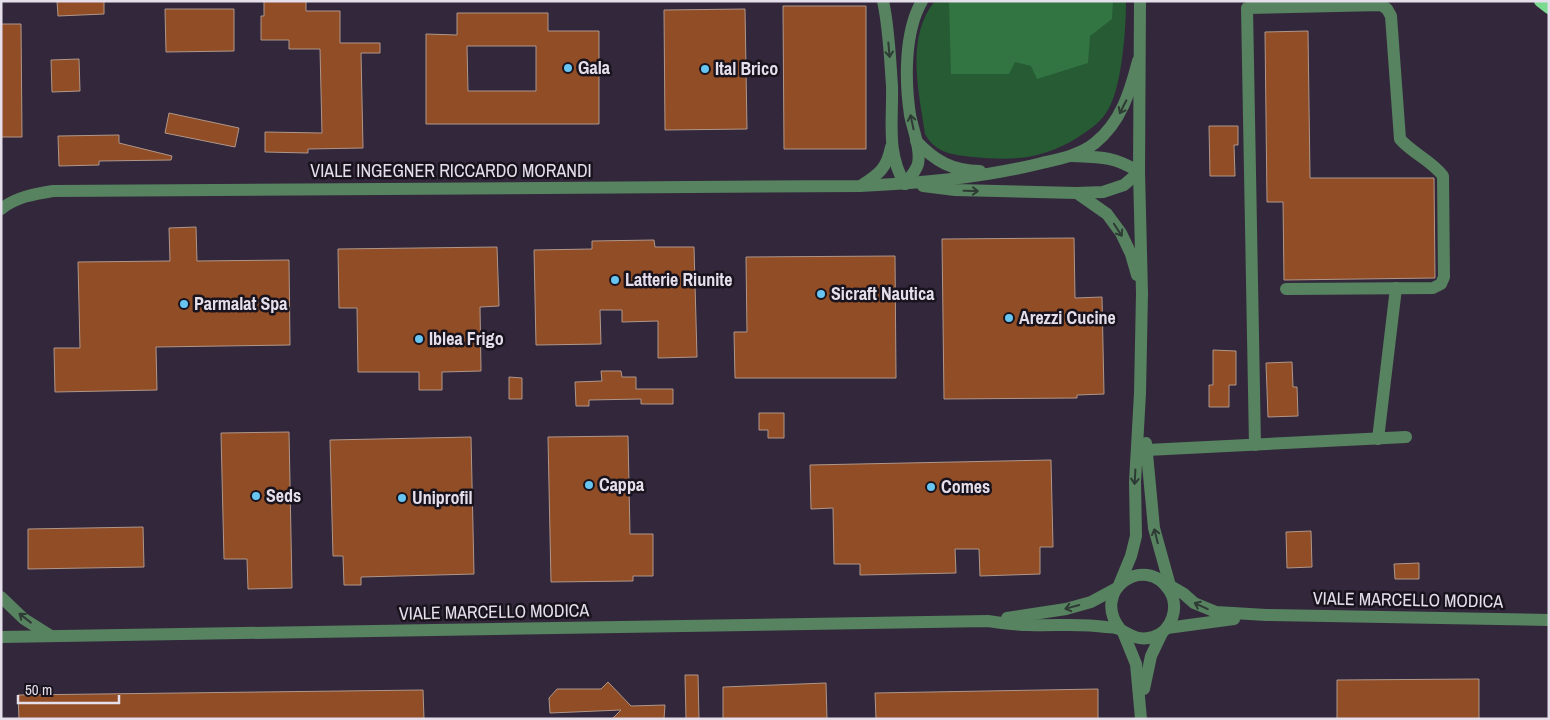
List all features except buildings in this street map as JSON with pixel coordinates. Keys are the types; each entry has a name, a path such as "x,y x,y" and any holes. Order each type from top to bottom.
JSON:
{"main road":[{"path":"1540,1 1549,8"}],"street":[{"path":"884,1 892,86 892,145 895,163 905,184"},
{"path":"905,184 918,166 907,78 910,33 922,1"},
{"path":"1140,1 1138,61 1142,293 1140,393 1135,482 1136,536 1118,586 1112,596 1111,614 1136,664 1141,713"},
{"path":"1255,445 1247,8 1381,5 1387,9 1390,16 1400,139 1435,165 1443,176 1444,277 1441,284 1433,288 1286,289"},
{"path":"905,184 967,178 1008,171 1070,156 1094,144 1117,119 1130,93 1138,61"},
{"path":"916,141 934,159 950,166 969,171 1008,171"},
{"path":"860,186 883,168 888,160 892,145"},
{"path":"1070,156 1105,157 1124,163 1139,172"},
{"path":"905,184 955,190 1103,192 1124,185 1139,172"},
{"name":"VIALE INGEGNER RICCARDO MORANDI","path":"1,209 9,203 28,195 52,190 860,186 905,184"},
{"path":"1077,192 1107,214 1121,233 1131,254 1142,293"},
{"path":"1378,439 1396,288"},
{"path":"1140,393 1154,528 1166,566 1179,597 1172,619 1164,630 1147,669 1141,713"},
{"path":"1147,450 1406,437"},
{"path":"1166,566 1168,585"},
{"path":"988,621 1066,609 1092,602 1133,576 1141,575 1158,578 1168,585 1179,597 1216,612 1266,615"},
{"path":"1,597 24,619 51,636"},
{"path":"988,621 1029,625 1091,625 1121,631 1132,637 1142,639 1152,637 1164,630 1266,615"},
{"name":"VIALE MARCELLO MODICA","path":"1266,615 1549,620"},
{"name":"VIALE MARCELLO MODICA","path":"1,637 988,621"}],"green space":[{"path":"935,1 1126,1 1122,59 1116,90 1106,113 1096,124 1077,138 1052,150 1027,157 988,158 959,155 940,150 929,141 925,134 916,65 920,31 926,15"},
{"path":"949,1 1113,1 1112,19 1090,36 1088,63 1037,79 1031,66 1015,62 1009,74 951,74"}],"place":[{"name":"Gala","path":"568,68"},
{"name":"Ital Brico","path":"705,69"},
{"name":"Latterie Riunite","path":"615,280"},
{"name":"Sicraft Nautica","path":"821,294"},
{"name":"Parmalat Spa","path":"184,304"},
{"name":"Arezzi Cucine","path":"1009,318"},
{"name":"Iblea Frigo","path":"419,339"},
{"name":"Cappa","path":"589,485"},
{"name":"Comes","path":"931,487"},
{"name":"Seds","path":"256,496"},
{"name":"Uniprofil","path":"402,498"}]}
